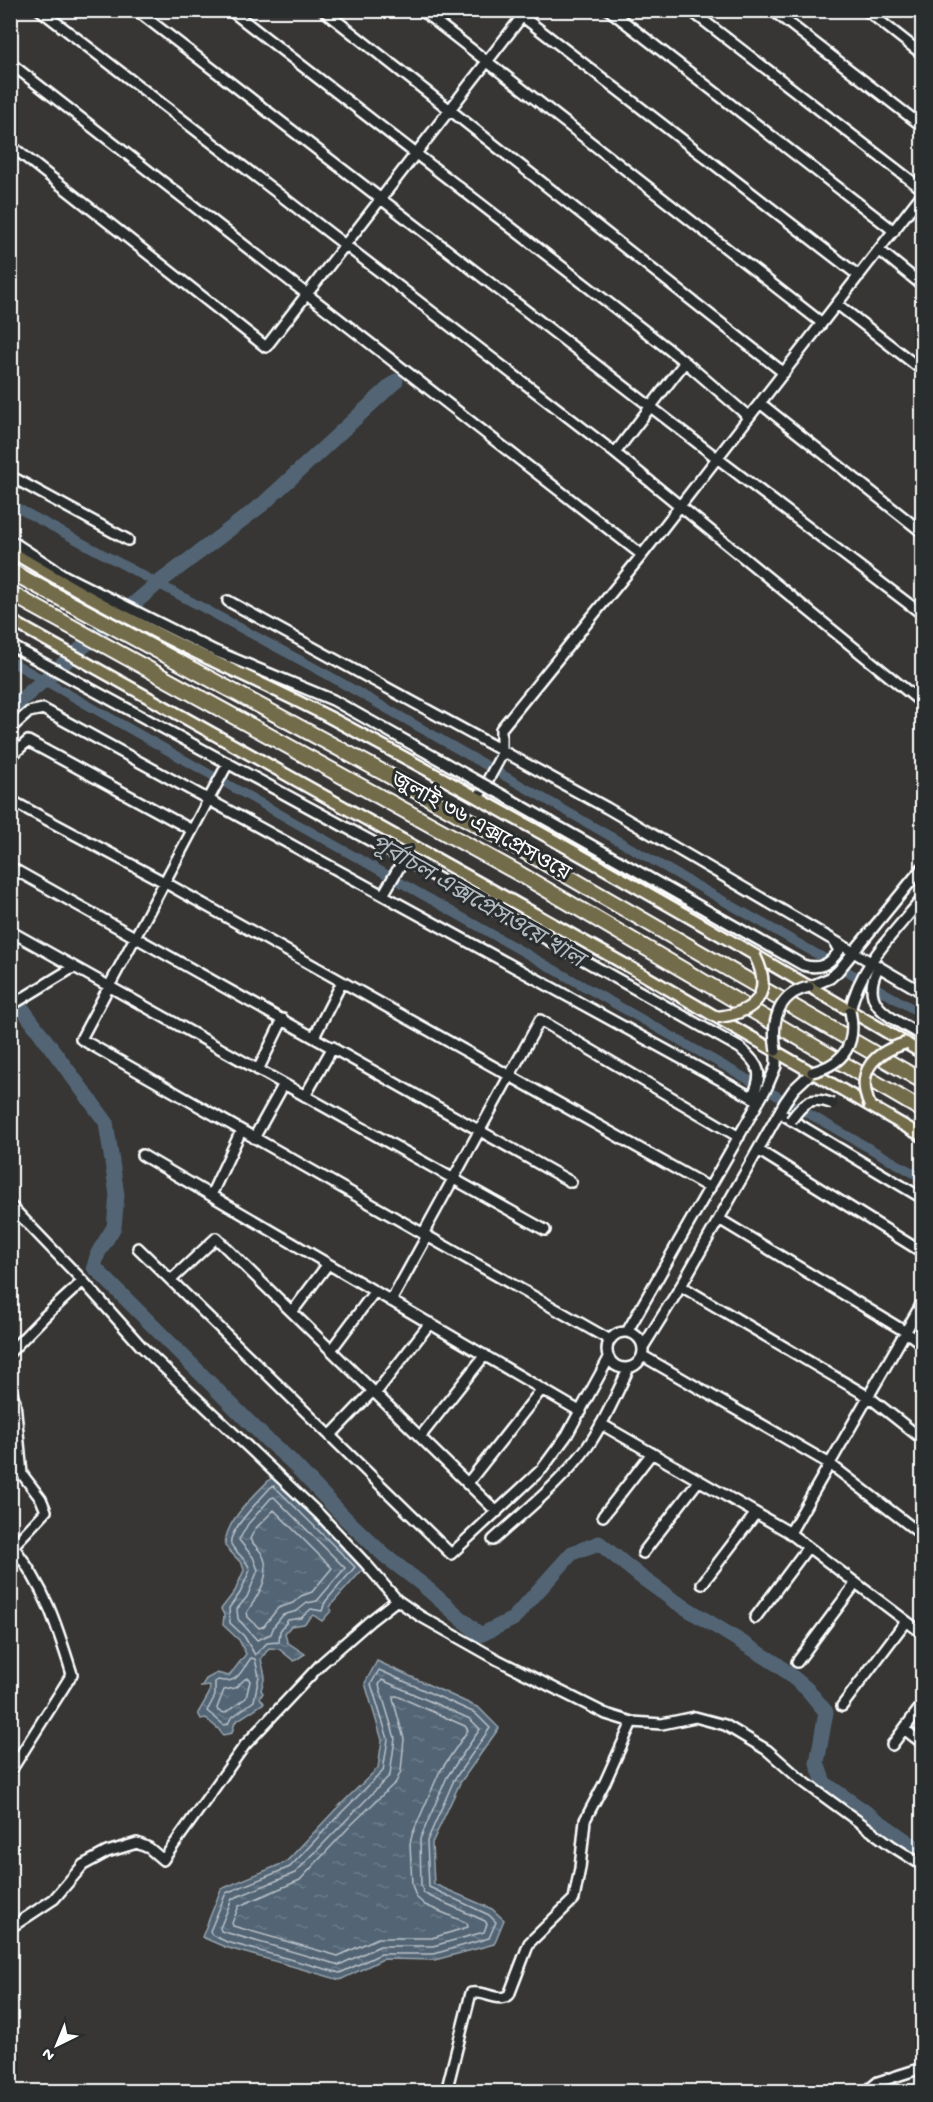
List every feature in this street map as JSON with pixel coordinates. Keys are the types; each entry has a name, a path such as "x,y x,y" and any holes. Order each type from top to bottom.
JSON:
{"highway":[{"name":"জুলাই ৩৬ এক্সপ্রেসওয়ে","path":"10,571 388,775 922,1081"},
{"name":"জুলাই ৩৬ এক্সপ্রেসওয়ে","path":"10,593 520,874 922,1110"}],"main road":[{"path":"10,551 327,716 478,798 922,1053"},
{"path":"10,620 139,690 635,970 922,1136"},
{"path":"717,1017 741,1013 756,1000 763,979 755,956"},
{"path":"870,1106 864,1085 868,1067 885,1051 906,1043"}],"street":[{"path":"40,10 615,453 922,703"},
{"path":"136,10 717,459 922,614"},
{"path":"230,10 685,362 749,417"},
{"path":"323,10 784,373"},
{"path":"421,10 822,323"},
{"path":"609,10 894,231"},
{"path":"690,10 922,189"},
{"path":"772,10 922,126"},
{"path":"866,10 922,54"},
{"path":"10,145 266,347 487,62 521,13 859,276"},
{"path":"10,63 642,555"},
{"path":"478,798 502,753 501,729 642,555 879,250 921,200"},
{"path":"879,250 922,285"},
{"path":"837,304 922,370"},
{"path":"615,453 685,362"},
{"path":"760,403 922,532"},
{"path":"10,476 128,540"},
{"path":"10,540 64,579"},
{"path":"228,601 617,814 922,992"},
{"path":"165,632 333,700 803,965 811,967 826,964 834,958 839,951 834,940"},
{"path":"10,643 34,654"},
{"path":"10,643 404,859 740,1048 754,1059 759,1070 756,1099"},
{"path":"10,729 30,712 43,709 756,1099"},
{"path":"10,757 28,741 192,830"},
{"path":"228,763 81,1039 610,1340"},
{"path":"10,800 164,882 710,1188"},
{"path":"383,895 404,859"},
{"path":"10,867 571,1182"},
{"path":"627,1332 739,1137 756,1099 773,1075 776,1066 776,1051 773,1026 779,1010 794,993 830,978 922,868"},
{"path":"493,1540 558,1482 588,1446 629,1368 637,1364 794,1089 812,1072 831,1065 843,1055 853,1029 850,1011 858,984 922,899"},
{"path":"10,932 107,988"},
{"path":"10,937 284,1084 545,1230"},
{"path":"875,964 871,993 874,1003 879,1010 922,1036"},
{"path":"12,1006 74,967"},
{"path":"314,1037 342,981"},
{"path":"258,1070 283,1019"},
{"path":"391,1301 453,1179 540,1020 739,1137"},
{"path":"305,1096 333,1047"},
{"path":"254,1138 284,1084"},
{"path":"791,1120 809,1101 820,1099 833,1104"},
{"path":"780,1113 922,1198"},
{"path":"211,1196 241,1131"},
{"path":"758,1150 922,1252"},
{"path":"142,1155 581,1412"},
{"path":"10,1205 141,1346 319,1514 398,1600 420,1616 498,1660 606,1714 632,1722 662,1724 695,1717 725,1725 767,1750 800,1779 922,1865"},
{"path":"719,1219 906,1332 922,1344"},
{"path":"171,1281 216,1238 497,1512"},
{"path":"138,1248 451,1554 542,1469 581,1412 609,1358 610,1340 617,1334 627,1332 639,1338 643,1352 830,1464 922,1535"},
{"path":"292,1312 328,1264"},
{"path":"10,1352 83,1281"},
{"path":"681,1286 868,1396 922,1439"},
{"path":"331,1350 375,1291"},
{"path":"790,1533 922,1303"},
{"path":"330,1436 374,1393 430,1323"},
{"path":"420,1437 485,1355"},
{"path":"609,1358 616,1365 629,1368"},
{"path":"10,1386 15,1402 22,1474 41,1499 46,1510 13,1546 30,1568 42,1590 53,1614 72,1674 10,1772"},
{"path":"467,1484 542,1389"},
{"path":"601,1424 790,1533 922,1633"},
{"path":"603,1516 652,1454"},
{"path":"542,1469 558,1482"},
{"path":"643,1553 699,1480"},
{"path":"702,1584 756,1513"},
{"path":"755,1618 808,1547"},
{"path":"797,1662 856,1583"},
{"path":"10,1928 54,1899 83,1865 107,1852 137,1844 149,1848 163,1860 245,1745 322,1663 398,1600"},
{"path":"842,1706 906,1621"},
{"path":"892,1745 922,1705"},
{"path":"446,2091 471,1993 478,1992 502,1999 509,1995 529,1943 574,1899 585,1820 632,1722"},
{"path":"904,1729 922,1743"},
{"path":"866,2091 878,2082 922,2068"}],"water":[{"path":"273,1476 365,1567 330,1606 331,1611 322,1621 313,1615 304,1624 291,1626 285,1633 287,1642 305,1654 294,1661 279,1649 269,1648 261,1659 265,1676 261,1690 263,1693 260,1698 264,1703 235,1722 232,1733 223,1735 206,1718 201,1719 198,1713 209,1694 210,1686 201,1687 206,1679 217,1673 229,1676 246,1654 239,1640 223,1625 224,1615 221,1609 235,1591 244,1570 242,1564 225,1546 226,1537 236,1517"},
{"path":"377,1661 479,1708 499,1728 460,1783 432,1843 434,1884 492,1909 504,1920 494,1944 435,1960 383,1959 340,1980 225,1947 202,1937 221,1889 286,1862 378,1768 382,1740 365,1683"}],"waterway":[{"path":"10,709 157,584 263,504 396,381"},
{"name":"পূর্বাচল এক্সপ্রেসওয়ে খাল","path":"10,504 326,674 922,1014"},
{"name":"পূর্বাচল এক্সপ্রেসওয়ে খাল","path":"10,661 922,1178"},
{"path":"10,992 106,1122 117,1195 114,1227 98,1253 94,1267 384,1555 423,1585 480,1635 513,1619 572,1553 599,1543 673,1600 777,1664 807,1689 826,1712 817,1763 824,1783 922,1852"}]}
